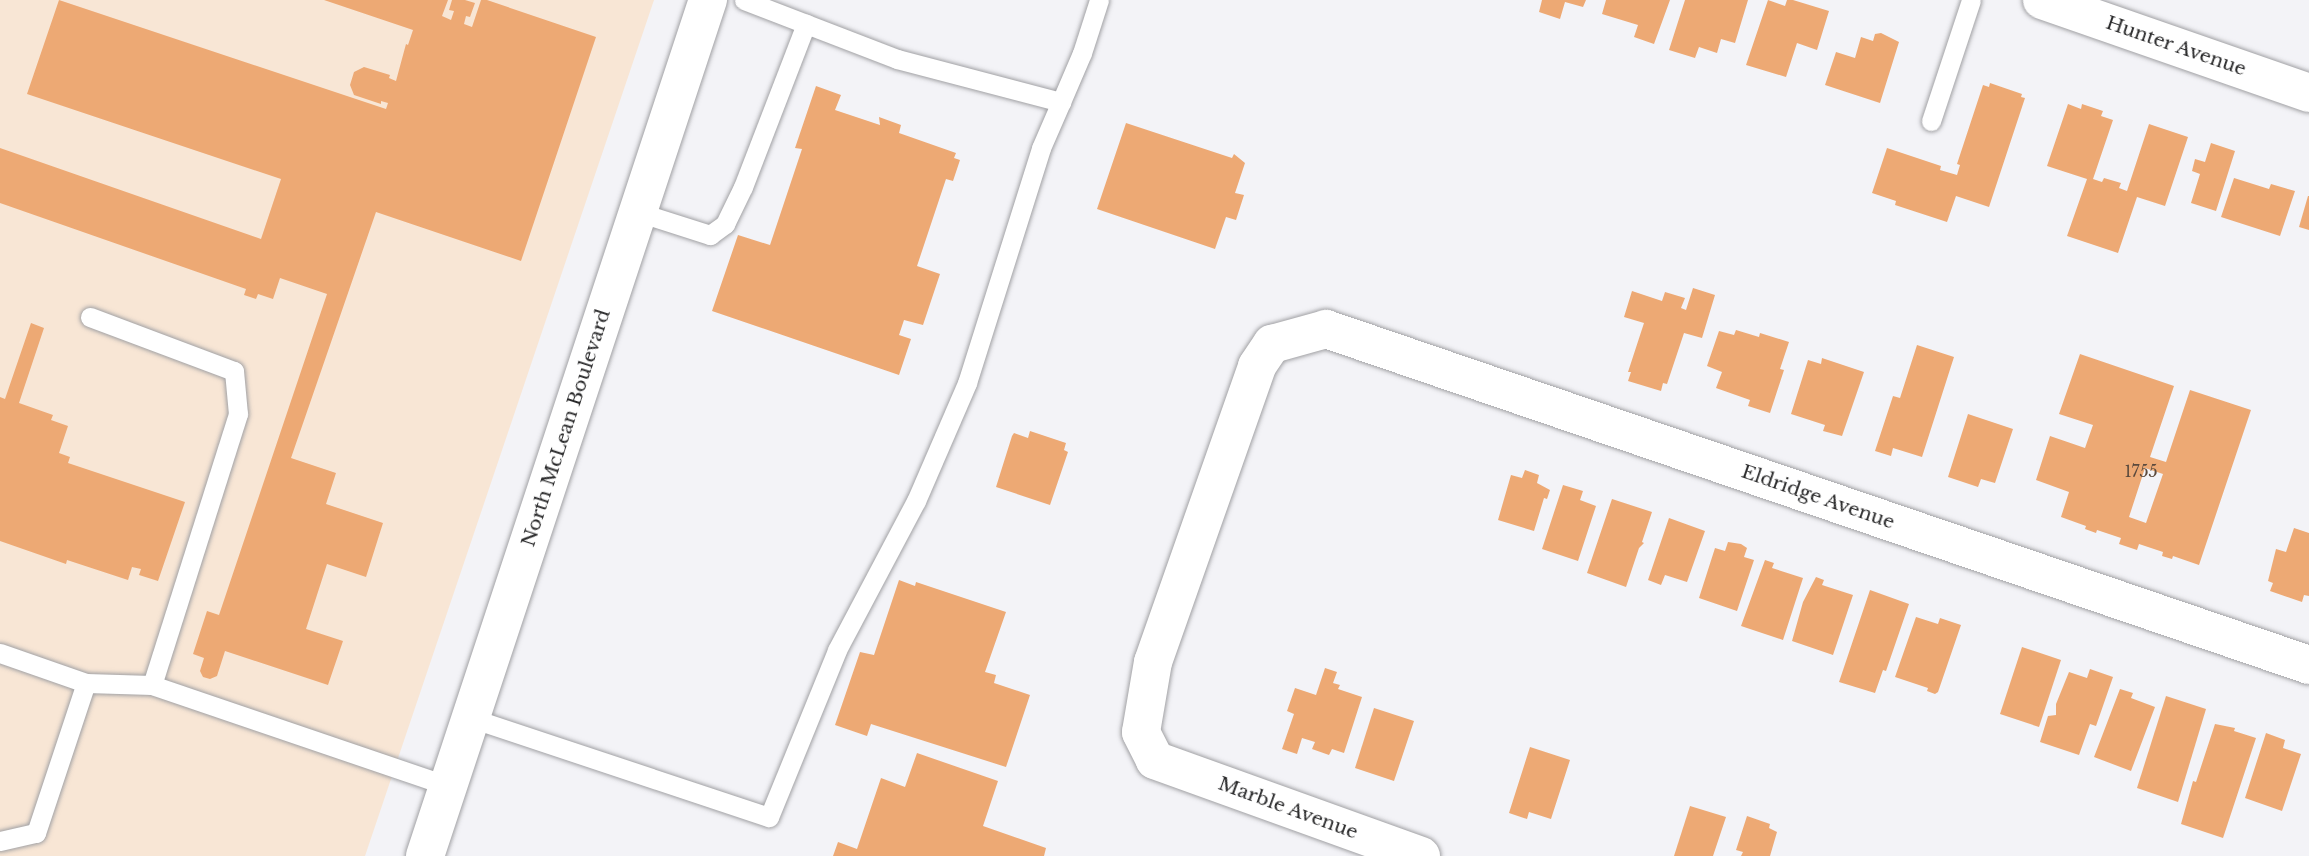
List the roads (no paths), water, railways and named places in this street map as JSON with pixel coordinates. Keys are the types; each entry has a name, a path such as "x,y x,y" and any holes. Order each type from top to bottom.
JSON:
{"street":[{"name":"North McLean Boulevard","path":"425,856 708,0"},
{"name":"Hunter Avenue","path":"2042,0 2309,93"},
{"name":"Eldridge Avenue","path":"1155,760 1141,732 1153,662 1256,366 1272,344 1326,329 2309,665"},
{"name":"Marble Avenue","path":"1155,760 1421,856"}],"lane":[{"path":"744,0 897,59 1061,102"},
{"path":"471,718 769,817 837,650 916,501 967,383 1041,148 1082,53 1099,0"},
{"path":"1931,121 1971,0"},
{"path":"638,212 710,235 725,224 743,187 806,24"},
{"path":"90,317 234,371 239,414 152,685"},
{"path":"0,653 86,684 152,685 448,786"},
{"path":"0,841 36,833 86,684"}]}
